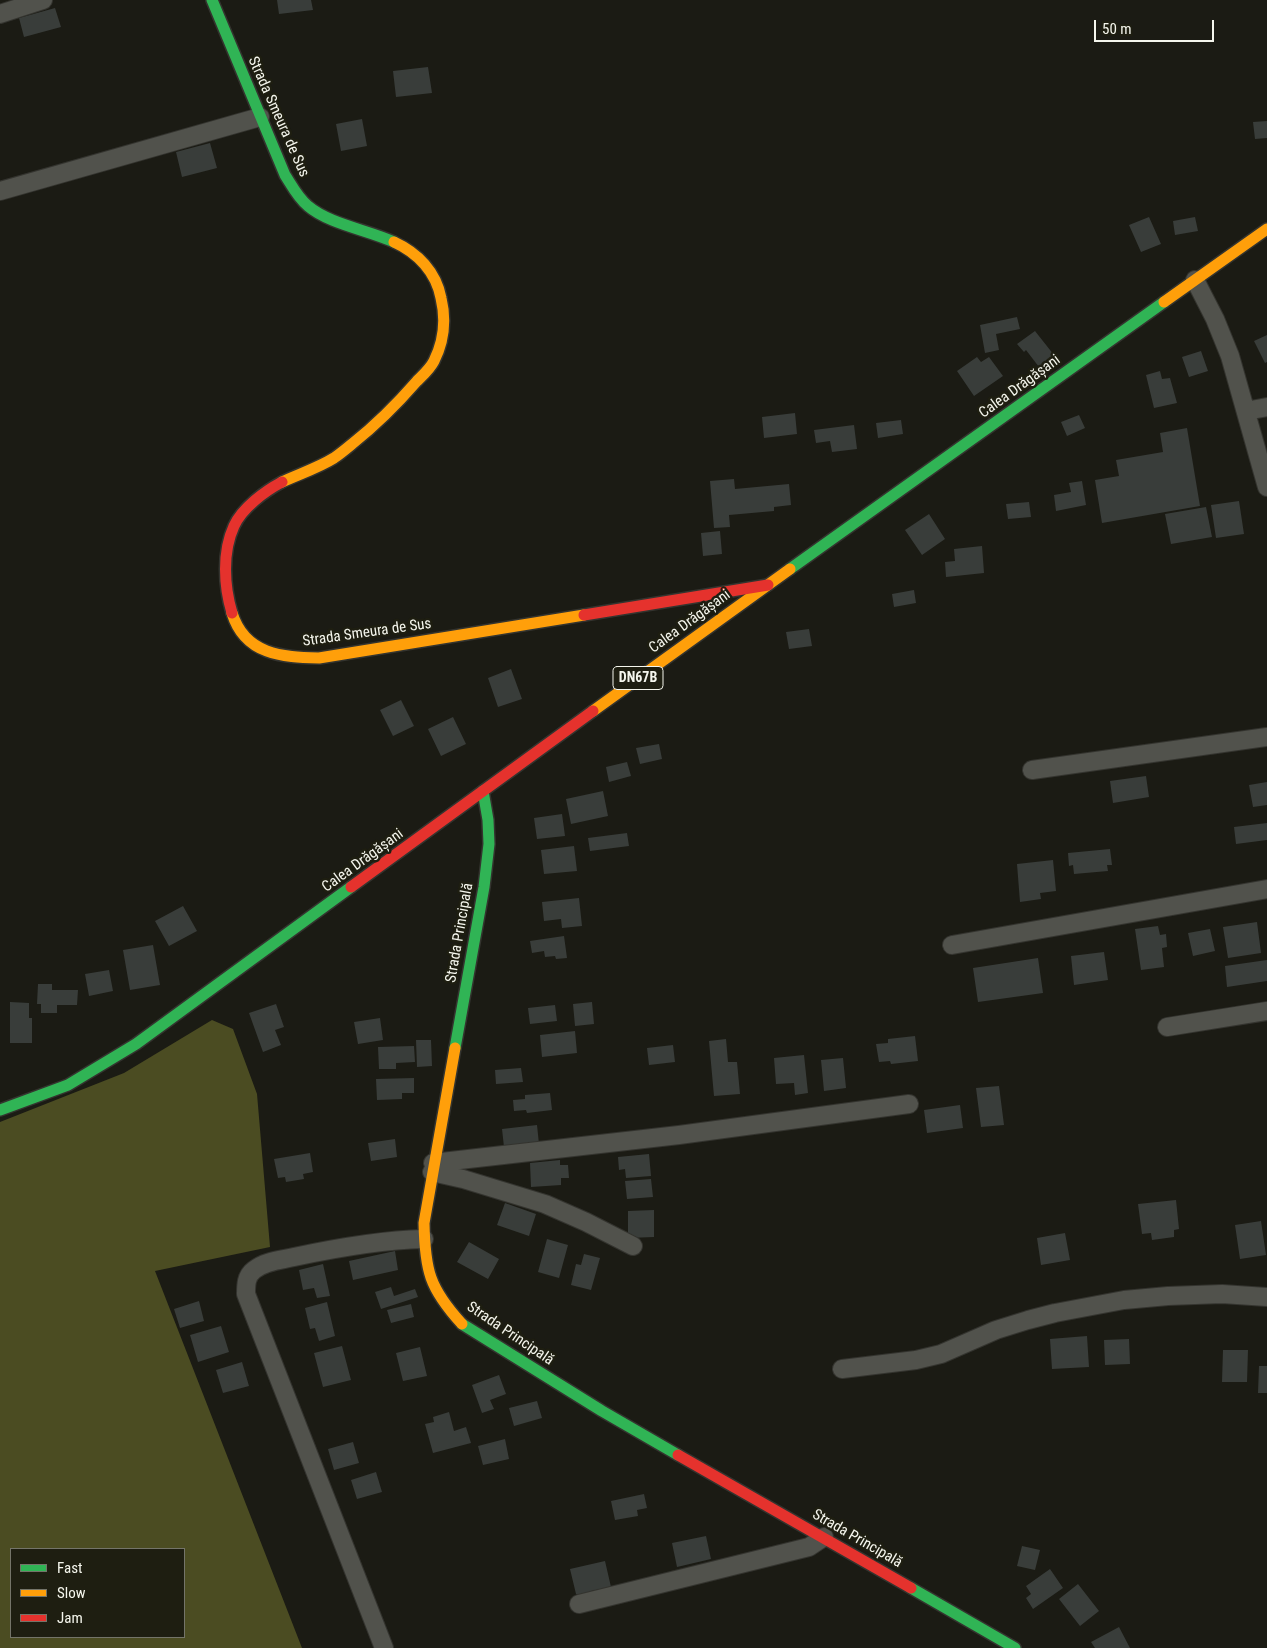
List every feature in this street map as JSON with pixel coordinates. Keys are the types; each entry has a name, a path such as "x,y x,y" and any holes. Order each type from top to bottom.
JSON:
{"street":[{"path":"0,14 43,0"},
{"name":"Strada Smeura de Sus","path":"212,0 285,176 297,195 313,210 336,221 386,238 412,251 425,263 438,282 444,312 438,351 431,366 399,403 363,436 333,458 270,489 250,505 234,524 228,547 226,585 234,621 248,641 265,651 290,657 318,658 713,592 768,585"},
{"path":"0,191 260,116"},
{"name":"Calea Drăgășani","path":"0,1110 68,1085 136,1044 768,585 1267,228"},
{"path":"1195,280 1215,319 1230,356 1267,486"},
{"path":"1246,411 1267,407"},
{"path":"1032,770 1267,738"},
{"name":"Strada Principală","path":"483,791 490,844 432,1168 424,1223 426,1271 433,1286 448,1309 462,1324 602,1411 1015,1648"},
{"path":"952,945 1267,889"},
{"path":"1166,1027 1267,1011"},
{"path":"432,1168 909,1104"},
{"path":"432,1168 545,1204 633,1246"},
{"path":"384,1648 246,1294 246,1282 252,1271 263,1264 374,1243 403,1239 424,1239"},
{"path":"842,1369 916,1360 941,1354 996,1330 1055,1312 1124,1300 1222,1294 1267,1297"},
{"path":"579,1604 809,1547 824,1537"}],"shaded area":[{"path":"212,1020 233,1029 257,1094 270,1247 155,1271 302,1648 0,1648 0,1122 124,1073"}],"building":[{"path":"277,0 311,0 313,10 279,14"},
{"path":"55,8 61,27 24,37 19,18"},
{"path":"428,67 432,93 396,97 393,71"},
{"path":"362,119 367,146 341,151 336,124"},
{"path":"1267,121 1267,138 1255,139 1253,122"},
{"path":"210,143 217,168 182,177 176,152"},
{"path":"1149,217 1161,244 1141,252 1129,225"},
{"path":"1195,217 1198,231 1175,235 1173,221"},
{"path":"1017,317 1020,329 996,334 999,350 985,353 980,325"},
{"path":"1035,331 1054,355 1039,367 1026,350 1024,352 1017,344"},
{"path":"1267,335 1267,362 1265,363 1254,341"},
{"path":"1201,351 1208,371 1189,377 1182,357"},
{"path":"977,357 981,362 989,357 1003,376 974,396 957,371"},
{"path":"1160,371 1162,379 1170,378 1177,403 1154,408 1146,375"},
{"path":"795,413 797,434 764,438 762,417"},
{"path":"1079,415 1085,428 1067,436 1061,422"},
{"path":"901,420 903,434 878,438 876,423"},
{"path":"854,425 857,449 832,452 830,441 816,443 814,430"},
{"path":"1187,428 1200,506 1102,523 1095,480 1119,476 1116,460 1163,452 1160,433"},
{"path":"734,479 735,489 789,484 791,505 774,507 774,511 729,515 730,527 714,528 710,481"},
{"path":"1082,481 1086,505 1056,511 1054,495 1071,492 1069,483"},
{"path":"1239,501 1244,534 1216,538 1211,505"},
{"path":"1029,502 1031,517 1008,519 1006,504"},
{"path":"1206,507 1212,537 1171,544 1165,514"},
{"path":"929,514 945,539 922,555 905,530"},
{"path":"720,531 722,554 703,556 701,533"},
{"path":"982,546 984,573 946,577 945,562 955,561 954,549"},
{"path":"914,590 916,603 894,607 892,594"},
{"path":"809,629 812,646 789,649 786,632"},
{"path":"511,669 522,699 498,707 488,678"},
{"path":"401,700 414,726 393,736 380,710"},
{"path":"453,717 466,744 441,756 428,729"},
{"path":"659,744 662,759 640,764 636,748"},
{"path":"627,762 631,776 609,782 606,767"},
{"path":"1146,776 1149,797 1113,803 1110,781"},
{"path":"1267,782 1267,805 1253,807 1249,785"},
{"path":"603,791 608,816 571,824 566,799"},
{"path":"562,814 565,836 537,839 534,818"},
{"path":"1267,823 1267,840 1236,844 1234,827"},
{"path":"627,833 629,846 590,851 588,838"},
{"path":"574,846 577,871 544,874 541,850"},
{"path":"1110,849 1112,865 1107,865 1108,871 1074,874 1073,865 1069,866 1068,853"},
{"path":"1053,860 1056,891 1040,893 1041,899 1020,902 1017,864"},
{"path":"579,898 582,926 562,928 561,919 544,921 542,902"},
{"path":"183,906 197,931 169,946 155,921"},
{"path":"1257,922 1261,953 1228,958 1223,927"},
{"path":"1158,926 1160,935 1166,934 1167,947 1162,948 1164,967 1141,970 1135,929"},
{"path":"1210,929 1215,951 1193,956 1188,933"},
{"path":"564,936 567,958 545,957 544,951 532,953 530,941"},
{"path":"153,945 160,985 130,990 123,950"},
{"path":"1104,952 1108,980 1074,985 1071,956"},
{"path":"1038,958 1043,993 978,1002 973,968"},
{"path":"1267,960 1267,981 1227,987 1225,966"},
{"path":"109,970 113,991 89,996 85,974"},
{"path":"38,984 52,984 52,990 78,990 77,1005 57,1005 57,1013 41,1013 41,1004 37,1004"},
{"path":"10,1002 29,1003 29,1018 32,1018 32,1043 10,1043"},
{"path":"592,1002 594,1024 575,1026 573,1004"},
{"path":"276,1004 284,1027 275,1030 281,1045 263,1052 249,1013"},
{"path":"555,1005 557,1021 530,1024 528,1008"},
{"path":"380,1018 383,1040 358,1044 354,1022"},
{"path":"575,1031 577,1053 542,1057 540,1035"},
{"path":"915,1036 918,1061 891,1064 890,1061 879,1062 876,1044 888,1043 888,1039"},
{"path":"726,1039 728,1062 737,1062 740,1094 714,1096 709,1041"},
{"path":"416,1040 431,1040 432,1066 417,1067"},
{"path":"673,1045 675,1062 649,1065 647,1048"},
{"path":"414,1046 415,1062 396,1063 396,1069 379,1069 378,1047"},
{"path":"804,1055 808,1093 795,1095 794,1083 776,1084 774,1058"},
{"path":"843,1058 846,1088 824,1091 821,1060"},
{"path":"521,1068 523,1082 496,1084 495,1070"},
{"path":"414,1078 414,1093 402,1093 402,1099 377,1100 376,1079"},
{"path":"999,1086 1004,1125 981,1127 976,1088"},
{"path":"550,1093 552,1110 527,1113 526,1110 514,1111 513,1100 525,1099 525,1095"},
{"path":"960,1105 963,1128 927,1133 924,1110"},
{"path":"537,1125 539,1144 504,1147 502,1129"},
{"path":"395,1139 397,1157 371,1161 368,1143"},
{"path":"310,1153 313,1172 303,1174 304,1179 286,1182 285,1177 278,1178 274,1159"},
{"path":"649,1154 651,1176 626,1178 625,1169 619,1170 618,1157"},
{"path":"560,1160 560,1165 568,1165 569,1178 561,1178 561,1185 531,1187 530,1163"},
{"path":"651,1179 653,1197 627,1199 625,1181"},
{"path":"1176,1200 1179,1229 1174,1230 1174,1237 1152,1240 1151,1233 1142,1234 1138,1204"},
{"path":"505,1203 536,1214 529,1236 497,1225"},
{"path":"654,1210 654,1237 628,1238 628,1211"},
{"path":"1261,1221 1266,1255 1240,1259 1235,1225"},
{"path":"1065,1233 1070,1260 1041,1265 1037,1238"},
{"path":"547,1239 568,1245 559,1278 538,1272"},
{"path":"469,1242 499,1259 488,1279 457,1262"},
{"path":"395,1251 398,1270 353,1280 349,1261"},
{"path":"584,1254 600,1258 591,1290 571,1285 576,1264 581,1265"},
{"path":"323,1264 330,1296 317,1298 314,1288 303,1290 299,1270"},
{"path":"391,1287 394,1296 415,1289 418,1297 381,1309 375,1292"},
{"path":"199,1301 204,1321 180,1328 174,1309"},
{"path":"327,1302 335,1336 319,1341 315,1328 310,1329 305,1308"},
{"path":"411,1304 414,1317 391,1323 387,1310"},
{"path":"221,1326 229,1352 198,1362 190,1335"},
{"path":"1087,1336 1089,1367 1052,1369 1050,1339"},
{"path":"1129,1339 1130,1364 1105,1365 1104,1340"},
{"path":"342,1346 351,1380 323,1387 314,1353"},
{"path":"420,1347 427,1376 403,1381 396,1353"},
{"path":"1223,1350 1248,1350 1247,1382 1222,1382"},
{"path":"242,1362 249,1386 223,1393 216,1370"},
{"path":"1259,1366 1267,1366 1267,1393 1258,1393"},
{"path":"499,1375 506,1394 490,1400 494,1409 482,1413 472,1385"},
{"path":"537,1401 542,1418 514,1426 509,1408"},
{"path":"449,1412 454,1431 466,1427 471,1443 433,1453 425,1424 434,1422 433,1417"},
{"path":"505,1439 509,1459 483,1465 478,1446"},
{"path":"353,1442 359,1463 334,1470 328,1449"},
{"path":"376,1472 382,1492 357,1499 351,1480"},
{"path":"644,1494 647,1508 637,1510 638,1516 615,1520 611,1501"},
{"path":"706,1536 711,1559 677,1567 672,1543"},
{"path":"1022,1546 1040,1550 1035,1570 1017,1566"},
{"path":"605,1561 611,1587 591,1591 592,1597 579,1600 570,1569"},
{"path":"1050,1569 1063,1588 1033,1609 1026,1598 1031,1594 1026,1586"},
{"path":"1078,1584 1099,1611 1080,1626 1059,1599"},
{"path":"1119,1627 1130,1648 1095,1648 1091,1642"}],"traffic: fast":[{"path":"212,0 285,175 298,196 304,203 327,218 394,242"},
{"path":"790,569 1164,302"},
{"path":"455,1048 484,887 489,844 488,820 483,791"},
{"path":"0,1110 68,1085 136,1044 351,887"},
{"path":"462,1324 602,1411 678,1455"},
{"path":"911,1588 1015,1648"}],"traffic: slow":[{"path":"1164,302 1267,229"},
{"path":"282,482 322,465 343,451 386,414 434,361 440,346 444,322 439,289 425,264 403,246 394,242"},
{"path":"593,711 790,569"},
{"path":"232,613 238,627 246,638 266,651 292,656 319,658 584,615"},
{"path":"455,1048 424,1223 426,1254 431,1278 442,1300 462,1324"}],"traffic: jam":[{"path":"232,613 226,580 226,558 230,536 242,513 261,495 282,482"},
{"path":"584,615 768,585"},
{"path":"351,887 593,711"},
{"path":"678,1455 911,1588"}]}
